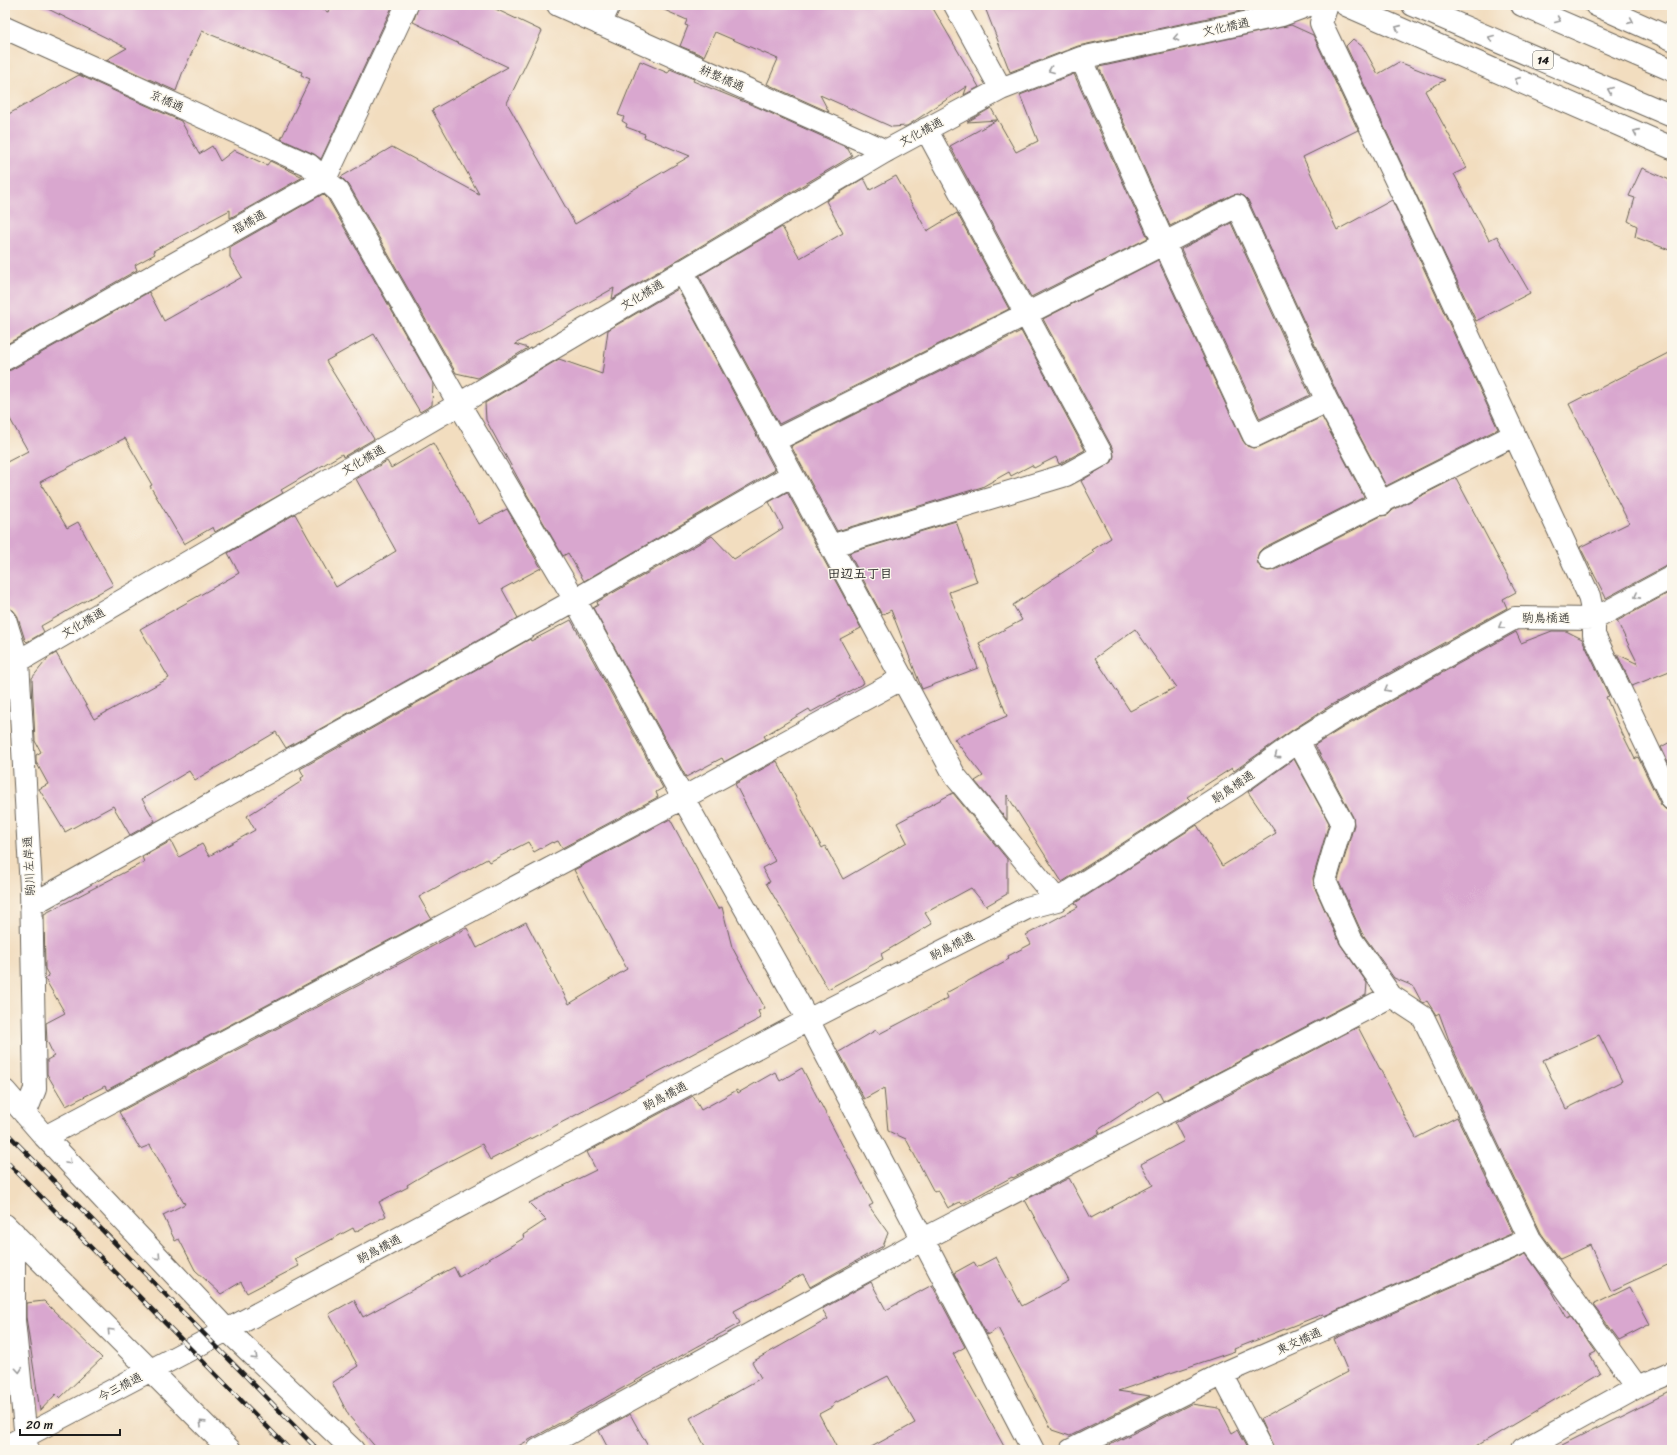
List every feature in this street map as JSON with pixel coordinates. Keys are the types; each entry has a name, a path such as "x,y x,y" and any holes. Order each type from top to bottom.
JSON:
{"main road":[{"path":"325,179 407,5"},
{"name":"耕整橋通","path":"558,5 604,14 886,151"},
{"path":"955,5 1001,89"},
{"name":"文化橋通","path":"10,666 459,404 886,151 1001,89 1081,58 1282,15 1309,5"},
{"path":"1327,5 1321,23 1422,235 1589,596 1594,619 1594,635 1672,799"},
{"path":"1346,5 1672,148"},
{"name":"14","path":"1413,5 1672,116"},
{"path":"1522,5 1672,70"},
{"path":"1596,5 1672,39"},
{"name":"京橋通","path":"5,28 309,164 338,191 459,404 575,600 683,798 808,1020 1033,1450"},
{"path":"1081,58 1164,243 1254,436 1326,401"},
{"path":"830,546 1066,475 1102,455 926,129"},
{"name":"福橋通","path":"5,359 325,179"},
{"path":"774,441 1237,206 1326,401 1382,504"},
{"path":"682,271 955,776 1057,900"},
{"path":"1268,559 1382,504 1514,435"},
{"path":"31,905 575,600 792,474"},
{"name":"駒鳥橋通","path":"227,1330 808,1020 1027,908 1057,900 1235,786 1298,741 1338,716 1514,618 1594,619 1672,578"},
{"name":"駒川左岸通","path":"5,619 31,905 35,1089 15,1102"},
{"path":"45,1137 683,798 903,678"},
{"path":"1298,741 1342,822 1324,881 1351,940 1391,996 1423,1017 1530,1239 1637,1387"},
{"path":"538,1450 922,1240 1391,996"},
{"path":"15,1102 45,1137 227,1330 353,1450"},
{"path":"10,1229 150,1372 230,1450"},
{"path":"10,1229 17,1444"},
{"name":"東交橋通","path":"1071,1450 1222,1374 1530,1239"},
{"name":"今三橋通","path":"17,1444 227,1330"},
{"path":"1523,1450 1637,1387 1672,1372"},
{"path":"1222,1374 1262,1450"}],"building":[{"path":"40,5 311,5 328,12 331,5 393,5 321,159 314,154 281,139 310,79 301,75 302,72 202,31 182,74 176,91 106,60 127,48"},
{"path":"419,5 487,5 542,31 507,103 575,224 690,156 644,137 645,134 626,127 627,124 622,121 624,117 618,115 640,61 668,73 670,69 694,79 693,81 757,107 848,148 852,156 612,299 614,288 515,344 528,348 478,378 456,373 349,185 341,177 392,147 479,194 432,110 508,67 413,22"},
{"path":"653,5 931,5 979,87 964,95 967,86 907,126 892,127 820,95 829,112 767,84 778,59 715,32 704,56 680,46 688,26 685,25 687,20"},
{"path":"984,5 1269,5 1078,46 1010,72"},
{"path":"1291,25 1313,35 1358,130 1303,157 1337,230 1392,200 1498,429 1386,486 1338,395 1248,200 1244,196 1238,194 1232,195 1170,226 1099,67"},
{"path":"1353,39 1363,47 1378,74 1399,62 1445,80 1425,91 1467,168 1454,174 1489,240 1497,236 1530,293 1476,321 1346,46"},
{"path":"1074,74 1148,238 1031,297 950,146 997,120 967,122 991,108 1016,152 1038,141 1020,95"},
{"path":"79,75 181,121 199,154 212,146 220,161 234,150 267,165 270,161 303,177 230,218 230,210 153,251 155,254 135,265 137,270 5,345 5,116"},
{"path":"1642,168 1672,181 1672,251 1635,237 1637,226 1628,221 1635,198 1629,196"},
{"path":"896,176 927,231 957,213 1009,309 779,424 699,276 782,227 800,258 843,233 826,201 864,178 870,190"},
{"path":"323,194 328,199 433,383 432,405 420,412 374,334 326,361 374,439 343,457 342,454 281,490 283,493 215,532 213,527 184,544 150,486 152,485 125,438 40,482 67,528 78,522 113,585 41,626 44,632 27,642 17,615 13,610 5,607 5,463 28,451 5,410 5,371 11,370 149,292 164,321 242,277 230,257 230,247"},
{"path":"1231,223 1310,395 1260,419 1181,249"},
{"path":"1158,260 1243,441 1247,446 1253,448 1259,447 1322,417 1364,497 1263,548 1259,552 1257,558 1258,564 1262,569 1268,571 1275,570 1381,516 1388,515 1393,510 1456,478 1516,592 1503,599 1507,608 1331,705 1234,771 1232,768 1187,797 1190,800 1062,882 1007,795 1007,820 975,781 983,776 954,739 1007,716 979,643 1022,620 1013,605 1094,552 1092,550 1111,538 1081,481 1112,462 1114,456 1113,449 1043,319","holes":["1135,629 1176,687 1130,711 1095,658"]},
{"path":"678,289 775,470 584,581 568,553 563,556 525,491 486,420 485,403 559,359 602,374 608,330"},
{"path":"1021,331 1085,450 1059,464 1056,457 1034,468 1032,465 1011,476 1009,472 982,487 837,531 791,446"},
{"path":"1672,351 1672,565 1666,566 1606,598 1580,547 1629,523 1569,404"},
{"path":"433,443 479,524 507,509 541,568 502,589 518,618 286,748 276,732 195,780 189,771 142,799 155,821 130,835 113,806 65,832 39,789 48,784 36,762 36,755 41,752 35,741 32,678 48,658 56,653 94,719 169,678 140,629 239,573 228,553 295,514 336,587 396,551 356,479 387,461 391,468"},
{"path":"787,492 861,628 840,639 864,683 811,712 809,709 764,736 766,739 724,762 722,758 686,777 593,608 598,605 597,602 712,536 734,559 783,528 769,502"},
{"path":"956,521 977,582 949,592 978,668 922,689 891,610 882,615 849,553"},
{"path":"1672,591 1672,670 1632,686 1617,654 1638,664 1617,621"},
{"path":"571,620 663,788 656,792 658,797 562,848 558,841 552,842 534,852 528,842 489,862 487,859 419,897 431,918 107,1090 105,1086 66,1106 47,1074 47,1060 54,1056 47,1041 46,1023 65,1013 45,979 49,976 45,969 44,914 144,862 142,857 171,841 179,857 202,844 209,856 255,830 247,816 302,781 301,778 304,776 300,769 530,639 531,641"},
{"path":"1552,631 1566,631 1582,639 1609,696 1606,697 1618,725 1635,759 1638,757 1661,805 1665,809 1672,811 1672,1263 1611,1291 1590,1245 1560,1259 1541,1233 1450,1043 1439,1013 1436,1015 1427,1001 1424,1003 1421,1001 1413,986 1394,978 1362,933 1338,880 1354,825 1353,817 1315,745 1344,727 1516,632 1521,643","holes":["1599,1035 1622,1081 1566,1109 1543,1060"]},
{"path":"1672,741 1672,770 1661,747"},
{"path":"1294,759 1329,823 1313,878 1314,886 1340,944 1367,983 1366,995 1163,1101 1158,1091 1098,1130 1100,1133 962,1204 960,1202 948,1208 938,1190 934,1192 906,1139 888,1131 884,1088 864,1099 839,1052 876,1030 879,1034 948,998 946,993 1009,959 1008,956 1031,944 1026,935 1078,907 1075,903 1197,825 1222,866 1276,833 1248,792"},
{"path":"777,761 822,848 825,846 843,879 907,842 897,823 953,793 1007,859 1007,894 986,906 971,888 925,913 932,924 881,954 883,959 828,989 766,883 770,882 762,868 775,861 735,784"},
{"path":"670,819 718,909 722,907 732,947 765,1008 758,1011 761,1018 490,1160 482,1144 427,1173 407,1185 408,1187 379,1202 386,1216 355,1232 353,1228 295,1259 299,1266 247,1293 241,1282 221,1294 195,1270 179,1239 175,1241 163,1215 185,1204 150,1145 140,1149 119,1112 467,928 477,948 526,922 569,1004 627,969 574,870"},
{"path":"1358,1027 1416,1138 1457,1117 1513,1233 1324,1316 1323,1314 1234,1349 1235,1351 1118,1391 1150,1396 1070,1436 1052,1430 998,1328 987,1335 954,1273 974,1262 977,1267 996,1257 1022,1306 1069,1281 1025,1200 1069,1178 1091,1218 1153,1185 1141,1164 1184,1141 1175,1123"},
{"path":"802,1068 873,1204 869,1206 888,1233 883,1246 810,1287 803,1274 734,1311 740,1323 511,1450 378,1450 349,1416 332,1383 358,1366 329,1314 354,1300 363,1317 454,1267 459,1277 524,1238 523,1235 546,1220 529,1203 596,1170 587,1152 693,1096 701,1110 737,1090 738,1093 775,1072 780,1081"},
{"path":"1526,1254 1552,1291 1567,1318 1571,1316 1596,1352 1590,1355 1600,1373 1470,1450 1274,1450 1260,1419 1348,1372 1334,1339"},
{"path":"871,1282 886,1310 932,1285 965,1347 953,1354 1006,1450 866,1450 915,1423 888,1376 833,1404 834,1406 819,1414 838,1450 707,1450 690,1418 761,1378 752,1362 828,1319 822,1309"},
{"path":"1630,1287 1650,1324 1619,1340 1593,1305"},
{"path":"44,1301 102,1358 60,1398 56,1394 40,1411 26,1317 26,1303"},
{"path":"1672,1391 1672,1450 1554,1450"},
{"path":"1191,1404 1219,1408 1232,1433 1237,1430 1248,1450 1111,1450 1104,1448"},
{"path":"630,1414 650,1450 609,1450 599,1431"}],"railway":[{"path":"5,1131 318,1450"},
{"path":"5,1160 290,1450"}],"district":[{"name":"田辺五丁目","path":"860,573"}]}
